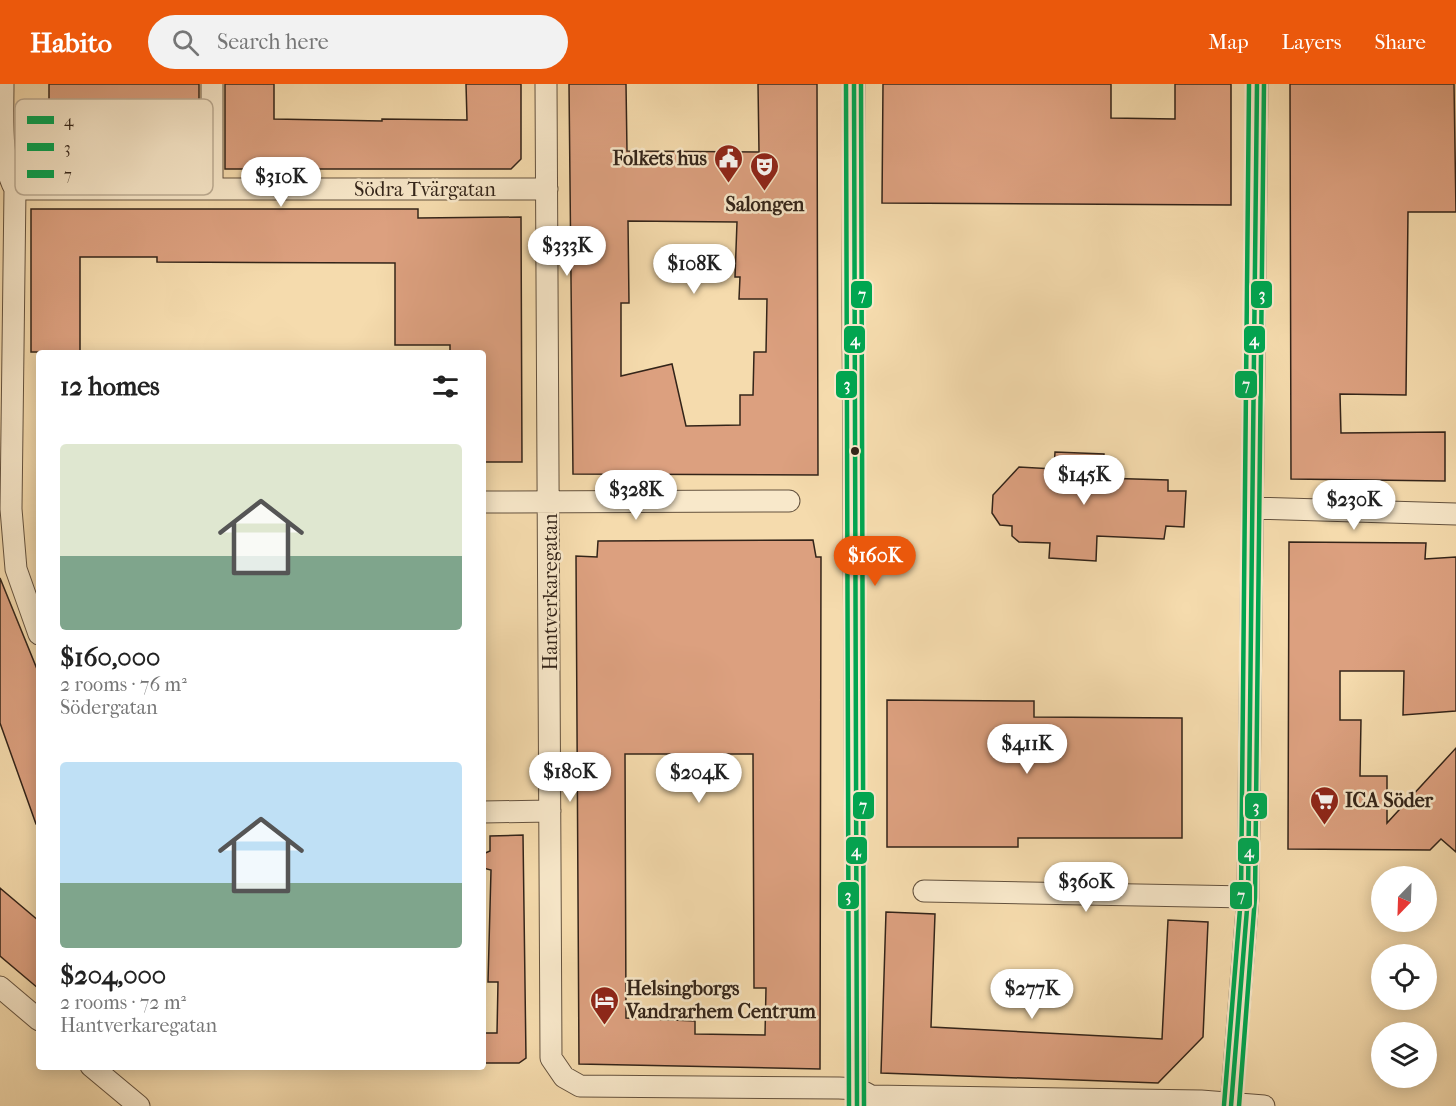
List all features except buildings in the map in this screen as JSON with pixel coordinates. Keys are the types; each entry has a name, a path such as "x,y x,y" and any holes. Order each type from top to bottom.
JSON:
{"street":[{"path":"3,84 2,160 4,174 15,189 5,509 16,569 36,626"},
{"name":"Hantverkaregatan","path":"546,84 550,501 551,1058 580,1096"},
{"path":"854,84 857,1098"},
{"path":"1232,1105 1248,897 1257,84"},
{"name":"Södra Tvärgatan","path":"213,189 547,189"},
{"path":"486,502 789,501"},
{"path":"1253,508 1456,514"},
{"path":"486,812 550,811"},
{"path":"924,891 1248,897"},
{"path":"0,987 36,1017"},
{"path":"96,1070 139,1106"},
{"path":"580,1096 857,1098 871,1096 1264,1106"}],"transit line":[{"name":"3","path":"846,84 849,1106"},
{"name":"4","path":"854,84 857,1106"},
{"name":"7","path":"861,84 864,1106"},
{"name":"7","path":"1224,1105 1241,897 1249,84"},
{"name":"4","path":"1231,1106 1248,897 1257,84"},
{"name":"3","path":"1239,1106 1255,897 1264,84"}],"place":[{"name":"Folkets hus","path":"728,184"},
{"name":"Salongen","path":"765,192"},
{"name":"ICA Söder","path":"1324,826"},
{"name":"Helsingborgs Vandrarhem Centrum","path":"605,1026"}]}
